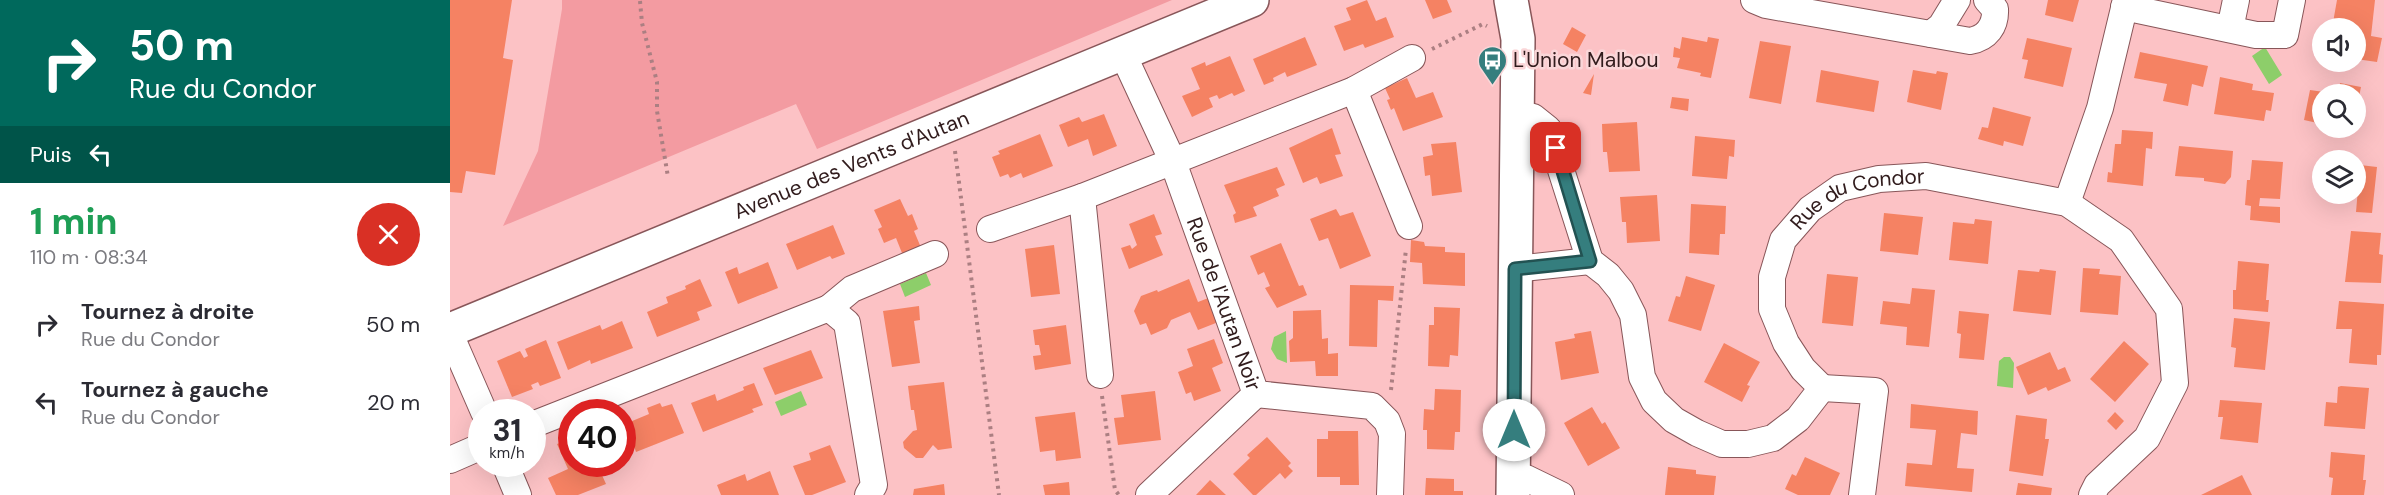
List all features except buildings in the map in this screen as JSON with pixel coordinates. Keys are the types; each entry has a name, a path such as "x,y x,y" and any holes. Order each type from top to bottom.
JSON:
{"street":[{"name":"Avenue des Vents d'Autan","path":"450,332 950,123 1252,0"},
{"path":"1511,0 1518,39 1513,486"},
{"path":"1518,39 1529,0"},
{"path":"1754,0 1970,40 1982,38 1991,29 1995,9 1987,0"},
{"path":"1931,34 1941,26 1957,0"},
{"path":"2230,29 2236,0"},
{"path":"2067,203 2100,108 2125,3 2256,35 2284,35 2292,0"},
{"name":"Rue de l'Autan Noir","path":"1122,52 1173,162 1256,394 1372,406 1387,421"},
{"path":"990,229 1082,197 1354,90 1412,58"},
{"path":"1354,90 1409,226"},
{"path":"1516,115 1533,117 1548,129 1590,261 1608,275 1621,291 1633,315 1642,377 1654,401 1674,420 1697,434 1722,444 1748,444 1773,438 1798,419 1822,388 1875,391 1862,495"},
{"name":"Rue du Condor","path":"1822,388 1803,369 1786,343 1772,309 1772,277 1783,240 1810,209 1840,188 1879,179 1926,176 2067,203 2121,240 2169,309 2175,383 2147,438 2097,485 2092,495"},
{"path":"1082,197 1100,375"},
{"path":"546,420 829,308 852,289 935,254"},
{"path":"1515,269 1590,261"},
{"path":"829,308 848,323 874,485 868,495"},
{"path":"450,332 478,399"},
{"path":"1149,495 1256,394"},
{"path":"1387,421 1392,434 1390,495"},
{"path":"450,460 468,452"},
{"path":"510,477 518,495"},
{"path":"1513,486 1526,478 1561,495"}],"path":[{"path":"640,1 642,22 655,73 657,111 668,177"},
{"path":"1412,58 1483,24 1518,39"},
{"path":"950,123 999,495"},
{"path":"1387,421 1409,226"},
{"path":"966,240 990,229"},
{"path":"1100,375 1115,490 1119,495"}],"shaded area":[{"path":"562,0 1172,0 817,149 796,104 503,226 538,151"},
{"path":"2265,47 2282,75 2269,84 2252,56"},
{"path":"926,273 931,285 905,297 900,284"},
{"path":"1286,331 1287,363 1277,359 1271,349 1274,337"},
{"path":"2004,357 2010,357 2014,363 2013,388 1997,386 1999,361"},
{"path":"801,391 807,405 781,416 775,402"}],"place":[{"name":"L'Union Malbou","path":"1492,86"}],"route":[{"path":"1514,430 1515,269 1590,261 1556,148"}]}
